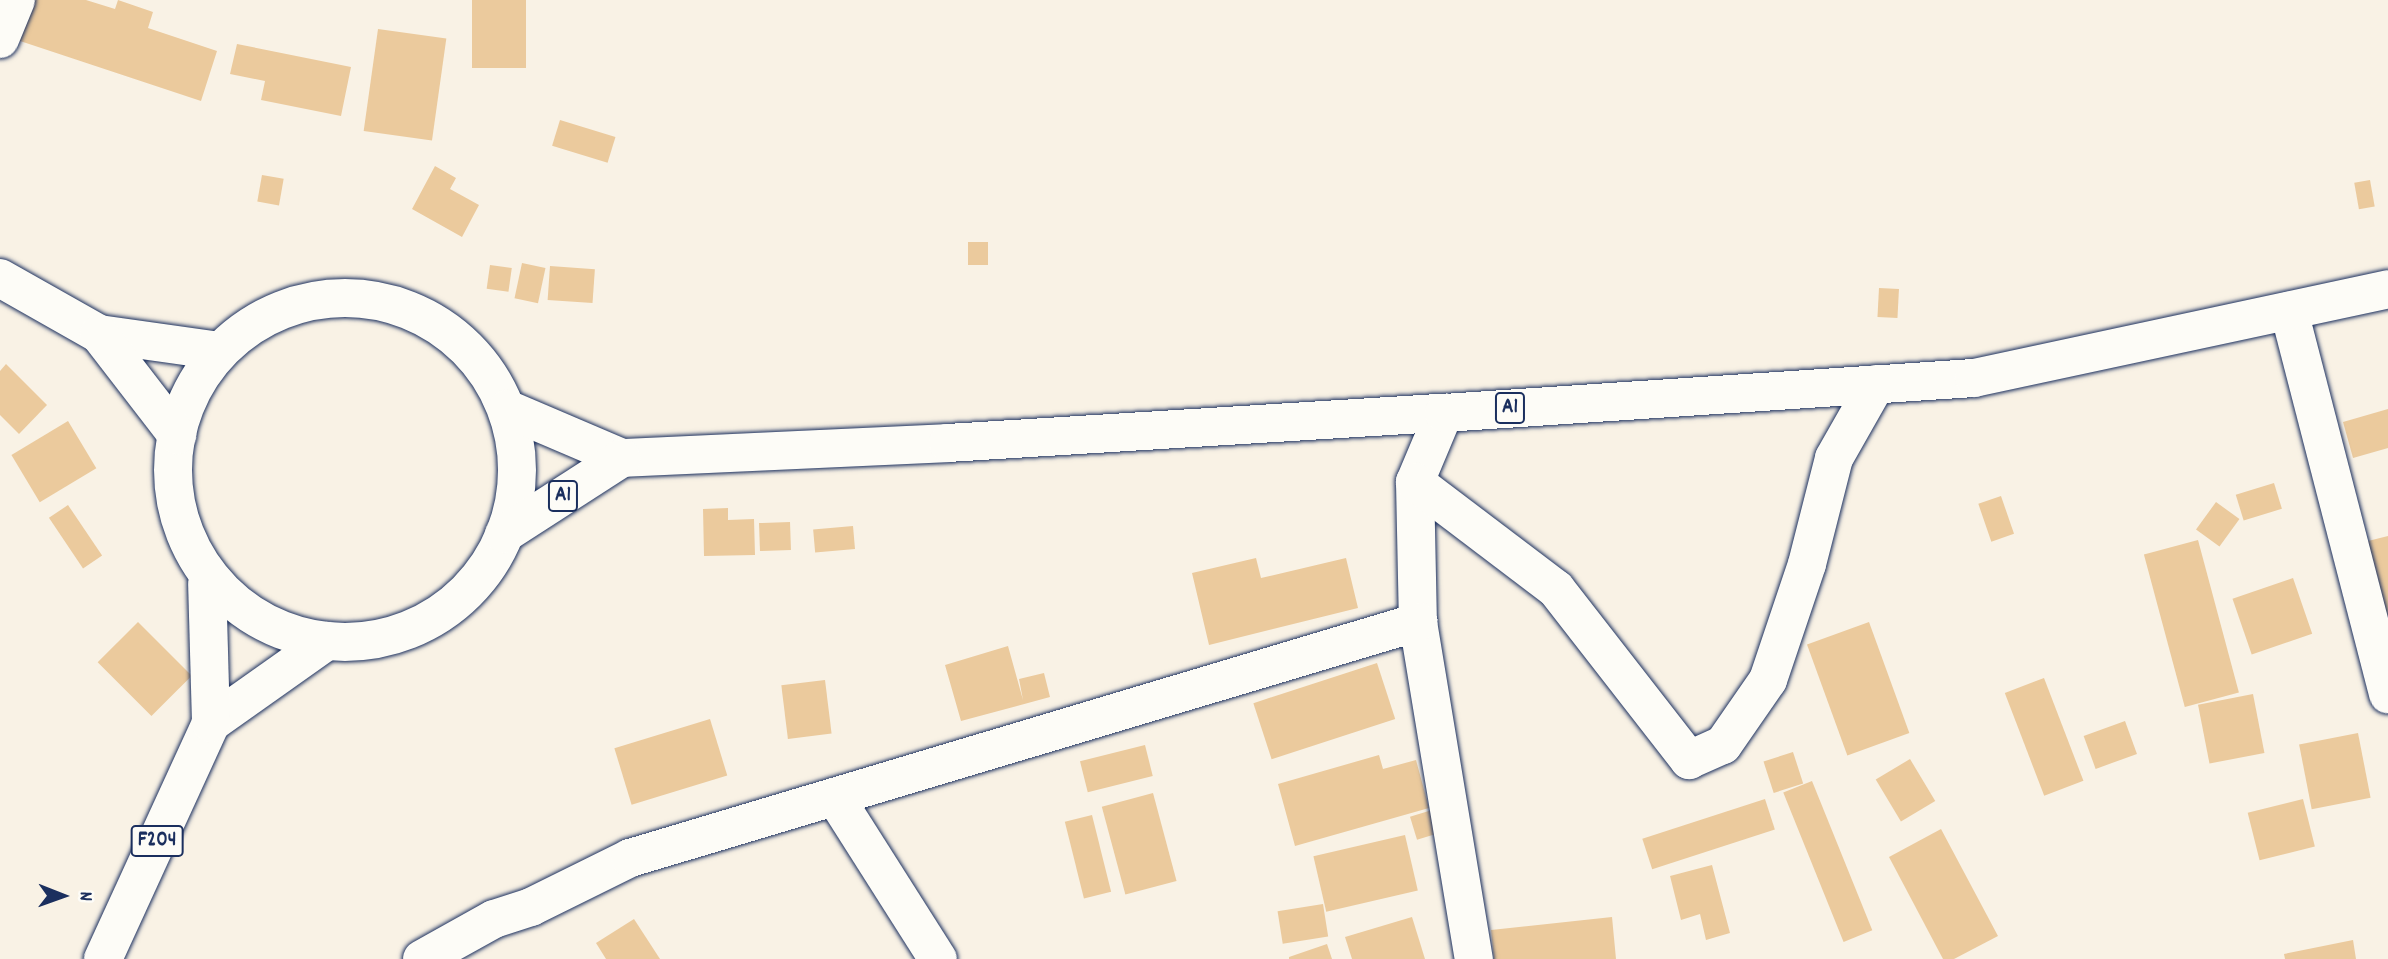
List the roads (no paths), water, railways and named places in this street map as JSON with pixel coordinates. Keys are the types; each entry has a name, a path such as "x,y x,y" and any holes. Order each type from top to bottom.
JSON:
{"main road":[{"path":"0,39 16,0"},
{"path":"0,278 99,334 220,351"},
{"name":"A1","path":"507,409 622,458 948,443 1444,413 1974,377 2388,289"},
{"path":"332,297 364,297 395,303 424,315 466,347 493,380 507,409 517,472 514,504 505,534 490,563 471,588 438,615 390,637 359,642 327,641 296,635 266,623 207,584 191,552 176,499 173,467 177,435 191,395 220,351 244,329 271,313 300,302 332,297"},
{"path":"2288,311 2388,694"},
{"path":"99,334 177,435"},
{"path":"1415,482 1556,589 1689,760 1723,745 1768,680 1807,564 1834,458 1876,384"},
{"path":"1444,413 1415,482 1418,622 1474,959"},
{"name":"A1","path":"505,534 622,458"},
{"name":"F204","path":"103,959 211,723 207,584"},
{"path":"422,959 494,919 531,907 630,858 1418,622"},
{"path":"211,723 327,641"},
{"path":"835,797 938,959"}]}
